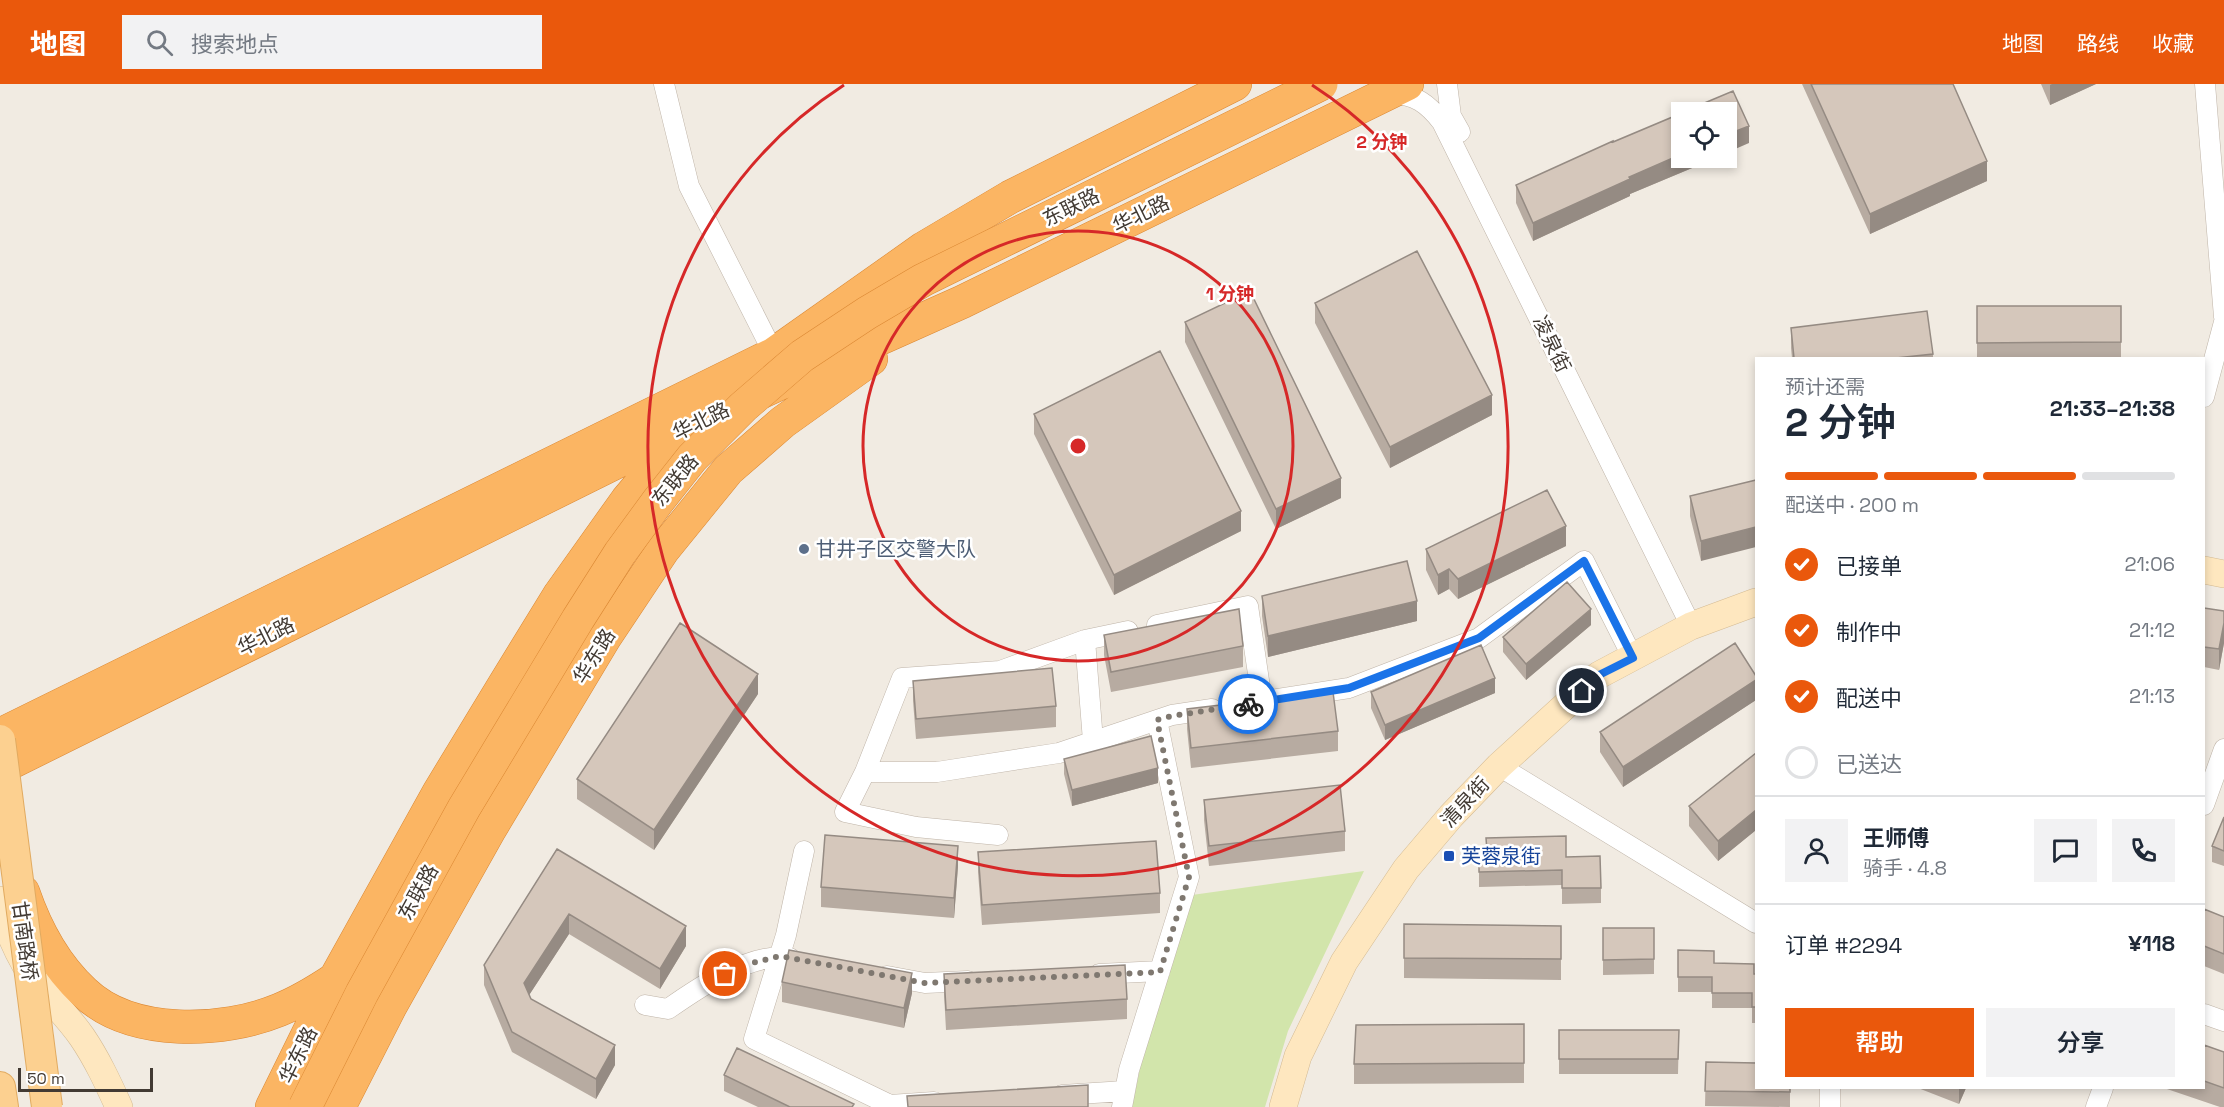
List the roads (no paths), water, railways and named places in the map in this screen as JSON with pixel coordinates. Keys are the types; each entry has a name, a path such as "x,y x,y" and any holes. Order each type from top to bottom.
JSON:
{"highway":[{"name":"华北路","path":"0,735 774,354 924,248 1010,197 1235,84"},
{"name":"东联路","path":"305,1107 362,993 464,808 528,699 620,553 692,458 743,407 802,356 867,313 923,280 1322,84"},
{"name":"华北路","path":"0,768 689,426 962,302 1397,89"},
{"name":"华东路","path":"339,1107 390,1007 490,829 606,637 663,550 728,470 783,422 843,378 962,302"},
{"name":"华东路","path":"272,1107 335,979 439,792 560,594 627,500 689,426"},
{"path":"12,848 25,898 49,951 85,994 105,1008 128,1018 186,1027 215,1026 247,1020 277,1011 304,999 335,979"}],"main road":[{"name":"甘南路桥","path":"0,740 12,848 47,1107"},
{"path":"0,1087 3,1107"}],"street":[{"path":"664,84 689,186 774,354"},
{"name":"凌泉街","path":"1447,84 1451,116 1697,623"},
{"path":"2205,84 2224,316"},
{"name":"凌泉街","path":"1397,89 1420,99 1442,122 1697,623"},
{"path":"2205,393 2224,322"},
{"path":"865,772 937,772 1059,753 1172,716 1349,688 1479,638 1584,561 1633,658"},
{"path":"2205,570 2224,574"},
{"name":"清泉街","path":"1283,1107 1298,1056 1344,962 1406,869 1451,816 1499,766 1599,675 1697,623 1755,602"},
{"path":"998,835 916,827 844,812 865,772 902,678 1000,671 1085,640 1248,606 1262,701"},
{"path":"1085,640 1094,741"},
{"path":"1043,1096 1124,1099 1129,1070 1189,877 1157,720"},
{"path":"2212,800 2224,749"},
{"path":"1499,766 1755,922"},
{"path":"804,851 780,956 754,1039 890,1106 949,1101"},
{"path":"0,900 6,923 19,954 38,983 82,1037 104,1075 118,1107"},
{"path":"645,1005 668,1009 696,990 740,966 780,956 813,962"},
{"path":"1077,976 1160,972"},
{"path":"869,973 925,983 984,980"},
{"path":"2205,1014 2224,1021"},
{"path":"1830,1089 1830,1107"},
{"path":"2096,1107 2103,1089"}],"place":[{"name":"甘井子区交警大队","path":"804,549"},
{"name":"芙蓉泉街","path":"1449,856"}]}
